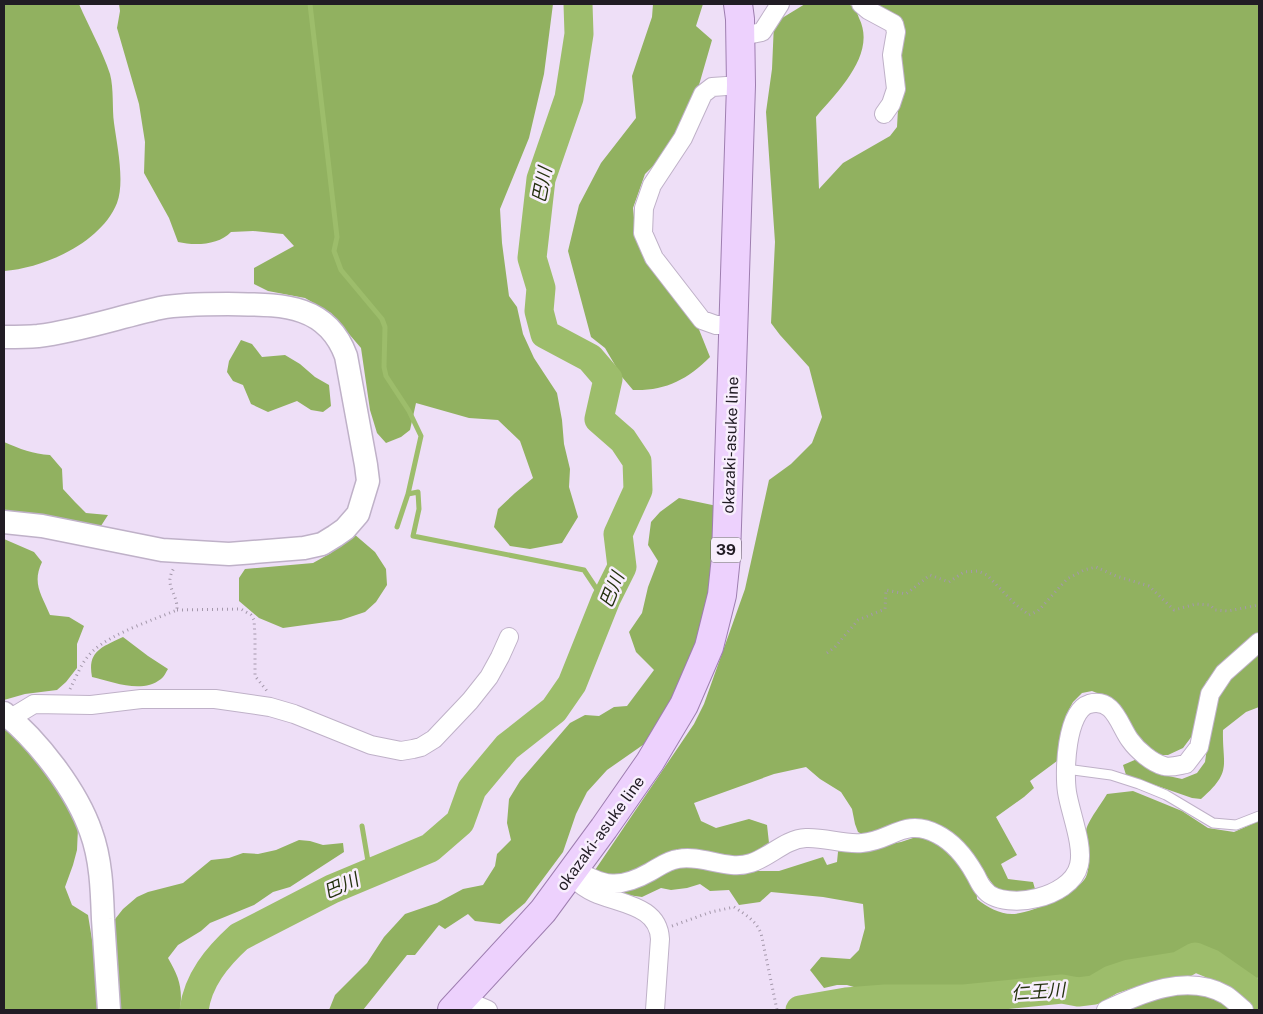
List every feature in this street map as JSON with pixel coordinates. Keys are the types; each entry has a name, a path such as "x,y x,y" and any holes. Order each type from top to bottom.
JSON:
{"main road":[{"name":"okazaki-asuke line","path":"458,1004 543,912 604,828 650,762 684,705 709,647 722,595 726,557 741,85 738,4"}],"street":[{"path":"740,35 762,32 780,4"},
{"path":"861,4 868,10 894,24 896,28 892,55 896,89 891,104 884,114"},
{"path":"732,325 716,325 702,320 654,258 643,232 644,208 652,185 683,138 703,94 712,87 741,85"},
{"path":"4,337 46,334 80,328 162,308 216,304 279,305 300,310 317,318 330,329 341,343 346,356 368,481 358,514 346,529 322,544 304,548 229,554 162,550 42,526 4,522"},
{"path":"109,1010 101,875 91,832 77,802 58,772 38,745 7,716 34,704 91,705 141,699 206,699 270,707 294,714 371,745 401,751 421,747 434,739 470,701 489,677 509,637"},
{"path":"572,871 606,883 621,884 635,881 676,859 691,858 729,864 750,864 783,846 803,838 819,838 861,844 880,839 902,829 918,828 937,834 968,860 984,890 999,899 1036,899 1052,893 1067,884 1076,874 1080,863 1078,842 1066,790 1066,769 1071,727 1076,715 1087,704 1100,702 1114,710 1130,741 1147,757 1166,767 1186,764 1198,747 1210,694 1224,673 1259,642"},
{"path":"572,871 580,885 650,915 659,929 655,1010"},
{"path":"1106,1010 1140,994 1176,986 1202,986 1226,995 1244,1010"},
{"path":"458,1004 488,1010"}],"lane":[{"path":"1066,769 1110,775 1139,784 1166,795 1212,823 1236,825 1259,816"}],"path":[{"path":"827,653 835,647 858,620 885,609 886,590 906,594 930,575 950,582 964,572 978,571 987,575 1028,615 1038,610 1066,579 1084,570 1096,567 1116,576 1149,586 1174,610 1196,604 1210,605 1215,610 1228,611 1259,605"},
{"path":"177,610 178,605 169,581 170,574 174,568 183,568"},
{"path":"66,705 68,695 83,663 93,650 118,635 177,610 241,609 252,615 254,620 255,676 265,688 269,697 270,707"},
{"path":"659,929 711,912 734,907 756,923 761,933 777,1010"}],"green space":[{"path":"844,3 850,5 857,14 863,32 863,45 852,71 835,96 816,117 819,189 843,163 890,136 897,127 897,65 903,35 869,4 1259,4 1259,633 1253,641 1206,682 1200,715 1192,736 1183,748 1168,755 1155,755 1144,746 1114,700 1092,691 1082,693 1073,702 1066,715 1057,761 1030,781 1034,788 996,817 1017,855 1001,864 1008,879 1033,882 1035,889 1024,896 997,890 972,856 937,828 870,838 858,832 852,809 841,792 820,779 806,767 774,774 694,803 701,821 716,828 749,819 767,825 769,843 755,858 696,855 624,881 593,873 694,724 704,704 745,589 769,480 791,464 812,443 822,417 809,367 771,323 775,242 766,112 772,69 774,23 805,4"},
{"path":"4,4 79,4 110,74 120,185 117,203 109,217 85,241 53,259 20,269 4,271"},
{"path":"119,4 553,4 544,74 529,138 500,209 502,243 509,296 517,307 523,334 534,358 557,393 564,444 570,469 569,487 578,517 562,543 530,549 510,546 494,527 498,509 533,478 520,441 498,420 469,418 416,403 410,430 401,437 386,443 377,433 370,410 361,348 331,313 305,298 268,291 254,284 254,268 294,246 283,234 253,231 231,232 220,240 213,242 192,244 178,242 169,218 144,173 145,142 139,104 117,28 120,11"},
{"path":"653,4 703,4 696,26 712,40 699,85 681,127 654,165 645,174 633,208 636,237 648,264 698,327 710,357 693,372 675,382 645,390 633,390 622,377 605,348 591,337 568,251 579,205 601,163 636,118 632,76 652,17"},
{"path":"241,340 252,344 262,357 285,355 329,385 331,406 323,412 311,410 297,401 268,412 251,404 243,385 233,381 227,372 229,361"},
{"path":"4,442 27,451 50,455 62,469 63,489 75,502 86,513 108,515 99,529 4,512"},
{"path":"679,498 717,506 714,602 660,733 607,770 587,792 576,814 563,852 525,903 500,924 475,921 468,914 445,929 439,925 415,955 407,955 363,1010 329,1010 335,995 367,963 384,937 405,914 437,903 463,889 483,885 495,866 497,854 511,840 507,823 509,799 520,781 570,723 585,715 599,716 614,707 627,706 654,670 636,652 629,632 642,613 648,587 658,561 648,545 651,522 660,512"},
{"path":"354,534 375,552 386,569 387,585 376,602 365,612 341,620 283,628 259,618 239,601 239,578 245,569 313,563 331,553"},
{"path":"4,539 34,552 42,562 39,569 38,582 41,595 50,615 69,617 84,626 77,644 77,668 66,682 57,690 25,694 4,700"},
{"path":"123,637 168,669 162,678 145,686 127,686 92,677 91,668 94,656 103,647"},
{"path":"1259,652 1259,707 1246,712 1223,730 1224,767 1222,774 1201,799 1192,798 1126,775 1123,765 1137,759 1164,775 1182,779 1197,773 1205,762 1214,700 1229,676"},
{"path":"4,727 39,761 57,787 78,828 77,850 65,887 72,905 88,915 96,964 100,1010 4,1010"},
{"path":"1133,791 1182,811 1208,828 1234,832 1259,821 1259,975 1255,984 1227,965 1203,956 1194,955 1180,961 1145,965 1090,985 1077,987 1055,981 1029,987 992,988 968,993 919,989 895,993 871,992 847,985 824,988 810,970 821,957 850,959 859,950 865,928 863,904 823,897 771,892 760,902 739,905 729,890 710,891 700,884 671,890 661,888 642,897 621,894 616,891 640,887 677,867 689,865 713,871 779,871 823,857 827,865 837,862 839,842 874,847 901,842 922,835 952,849 976,884 977,899 989,907 1007,914 1020,913 1053,902 1074,890 1081,883 1088,872 1086,831 1092,818 1107,794"},
{"path":"299,840 323,845 343,843 344,852 290,887 273,892 254,905 210,923 178,945 168,958 179,983 181,995 180,1010 120,1010 112,923 123,909 137,897 148,892 183,883 211,860 229,858 243,853 258,854 276,850"},
{"path":"1204,991 1237,1010 1122,1010 1138,1000"}],"waterway":[{"path":"310,4 337,237 334,251 341,270 382,319 385,327 384,367 386,376 409,411 421,436 408,494 418,492 419,509 413,536 584,570 606,599"},
{"name":"巴川","path":"194,1010 204,979 216,961 239,937 332,889 430,848 460,822 472,789 507,747 554,710 572,684 606,599 622,567 618,534 638,490 637,461 623,440 599,419 608,379 590,358 545,334 539,311 541,288 532,258 541,179 569,98 579,34 578,4"},
{"path":"397,527 408,494"},
{"path":"362,826 370,873"},
{"name":"仁王川","path":"800,1010 846,1002 885,999 964,999 1062,989 1078,992 1094,990 1111,980 1129,974 1179,966 1195,957 1212,964 1259,997"}]}
